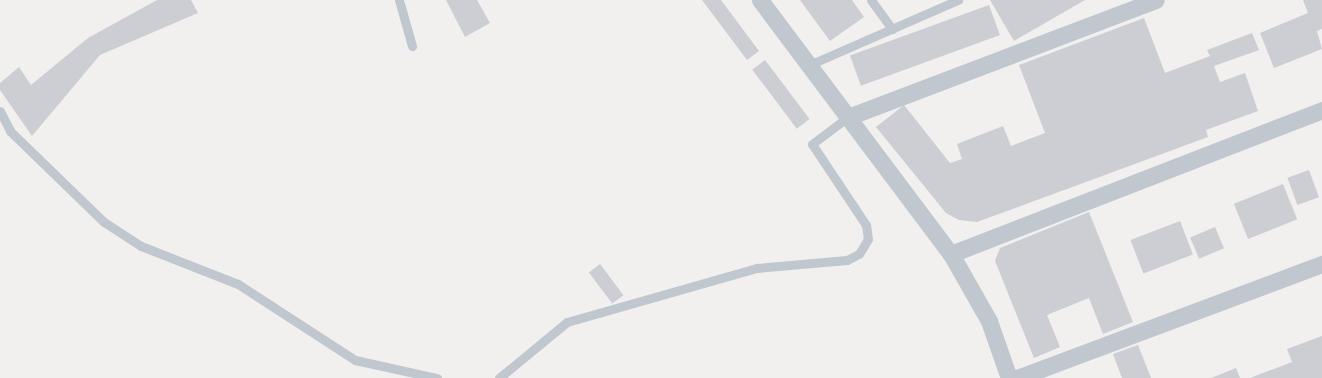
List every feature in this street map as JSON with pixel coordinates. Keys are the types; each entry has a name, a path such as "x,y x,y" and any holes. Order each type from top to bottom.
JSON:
{"street":[{"path":"760,0 951,254 989,321 1010,378"},
{"path":"848,118 1156,0"},
{"path":"951,254 1322,110"},
{"path":"1017,378 1322,264"}],"lane":[{"path":"399,0 412,46"},
{"path":"871,0 892,28"},
{"path":"809,65 958,0"},
{"path":"0,111 10,131 104,222 141,246 238,284 355,360 437,378"},
{"path":"499,378 567,322 757,268 846,260 859,254 868,239 866,225 812,144 848,118"}],"building":[{"path":"157,0 191,0 198,13 100,55 32,136 0,90 0,83 19,67 31,85 88,38"},
{"path":"446,0 477,0 490,23 465,37"},
{"path":"702,0 721,0 759,51 747,60"},
{"path":"800,0 852,0 864,17 830,41"},
{"path":"990,0 1085,0 1014,41"},
{"path":"1303,0 1322,0 1322,29 1317,31 1322,49 1274,68 1260,33 1308,13"},
{"path":"989,5 1000,35 861,86 850,56"},
{"path":"1144,18 1165,73 1210,56 1207,50 1252,33 1259,50 1214,66 1220,82 1245,73 1258,111 1206,130 1208,137 977,222 959,220 946,213 876,127 904,105 950,163 962,159 957,144 1003,126 1011,146 1045,133 1019,65"},
{"path":"765,60 810,119 797,129 752,70"},
{"path":"1309,170 1319,197 1297,205 1287,178"},
{"path":"1283,184 1297,219 1248,239 1234,204"},
{"path":"1089,212 1133,322 1103,334 1089,298 1047,315 1060,347 1034,358 995,261 1000,248"},
{"path":"1180,221 1193,255 1143,274 1131,240"},
{"path":"1215,227 1224,248 1199,259 1190,238"},
{"path":"600,264 623,295 612,304 589,272"},
{"path":"1322,336 1322,378 1250,378 1292,362 1287,349"},
{"path":"1138,345 1151,378 1122,378 1113,354"},
{"path":"1236,368 1240,378 1211,378"}]}
